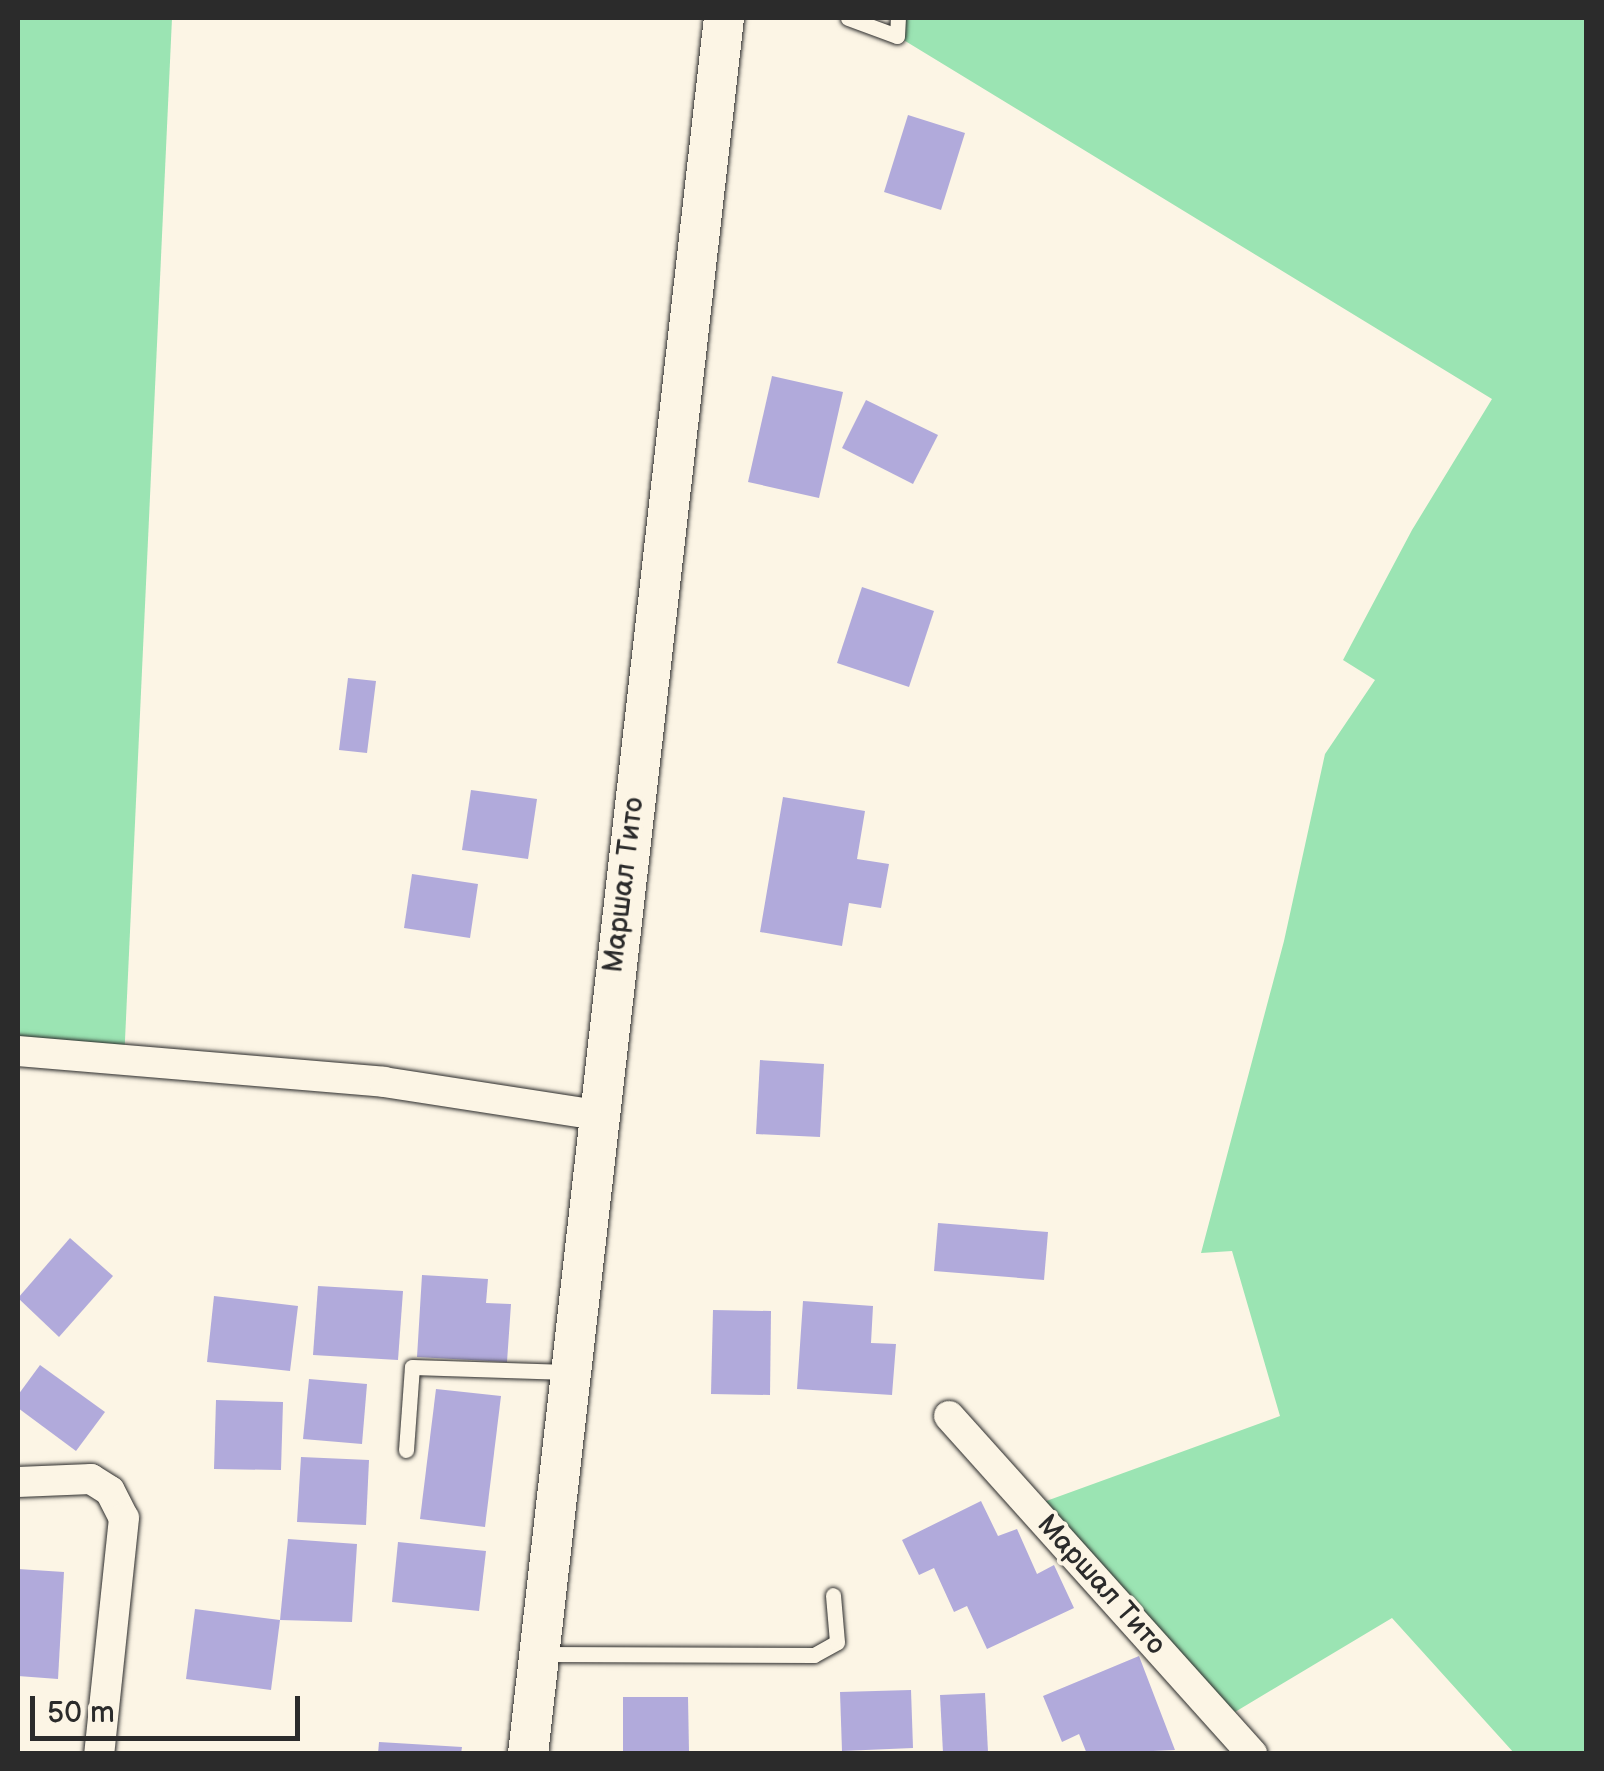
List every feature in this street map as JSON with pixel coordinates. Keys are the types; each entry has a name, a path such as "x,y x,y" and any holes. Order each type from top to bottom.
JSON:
{"street":[{"name":"Маршал Тито","path":"528,1754 568,1372 724,18"},
{"path":"18,1050 384,1082 598,1115"},
{"name":"Маршал Тито","path":"950,1416 1252,1754"},
{"path":"18,1482 91,1479 110,1491 124,1518 100,1754"}],"lane":[{"path":"848,18 896,36 898,18"},
{"path":"406,1450 412,1366 568,1372"},
{"path":"538,1654 814,1655 837,1642 833,1596"}],"green space":[{"path":"18,18 172,18 124,1062 18,1051"},
{"path":"898,18 1586,18 1586,1753 1514,1753 1392,1618 1230,1715 1038,1504 1280,1416 1232,1251 1201,1253 1284,941 1325,754 1375,680 1343,660 1412,530 1492,399 897,36"}],"building":[{"path":"908,115 965,133 941,210 884,192"},
{"path":"772,376 843,392 819,498 748,482"},
{"path":"866,400 938,435 913,484 842,448"},
{"path":"862,587 934,611 909,687 837,663"},
{"path":"348,678 376,681 367,753 339,750"},
{"path":"471,790 537,799 528,859 462,850"},
{"path":"783,797 865,811 857,859 889,864 881,908 849,903 842,946 760,932"},
{"path":"412,874 478,884 470,938 404,928"},
{"path":"760,1060 824,1064 820,1137 756,1134"},
{"path":"938,1223 1048,1232 1044,1280 934,1271"},
{"path":"70,1238 113,1276 59,1337 18,1298"},
{"path":"422,1275 488,1279 486,1303 511,1304 507,1362 417,1357"},
{"path":"318,1286 403,1291 398,1360 313,1355"},
{"path":"214,1296 298,1306 290,1371 207,1362"},
{"path":"803,1301 873,1306 871,1343 896,1344 892,1395 797,1389"},
{"path":"713,1310 771,1311 770,1395 711,1394"},
{"path":"40,1365 105,1412 76,1451 18,1408 18,1395"},
{"path":"309,1379 367,1384 362,1444 303,1439"},
{"path":"436,1389 501,1396 485,1527 420,1519"},
{"path":"216,1400 283,1402 281,1470 214,1469"},
{"path":"301,1457 369,1460 366,1525 297,1522"},
{"path":"981,1501 998,1536 1017,1529 1037,1574 1054,1565 1074,1608 987,1649 967,1606 954,1612 934,1568 919,1575 902,1540"},
{"path":"288,1539 357,1544 352,1622 280,1620"},
{"path":"398,1542 486,1551 479,1611 392,1602"},
{"path":"18,1569 64,1572 58,1679 18,1676"},
{"path":"195,1609 280,1620 271,1690 186,1679"},
{"path":"1139,1656 1175,1750 1087,1754 1079,1734 1062,1742 1043,1696"},
{"path":"911,1690 913,1748 842,1751 840,1692"},
{"path":"985,1693 988,1752 943,1753 940,1695"},
{"path":"623,1697 688,1697 689,1752 623,1752"},
{"path":"379,1742 462,1747 461,1754 378,1754"}]}
